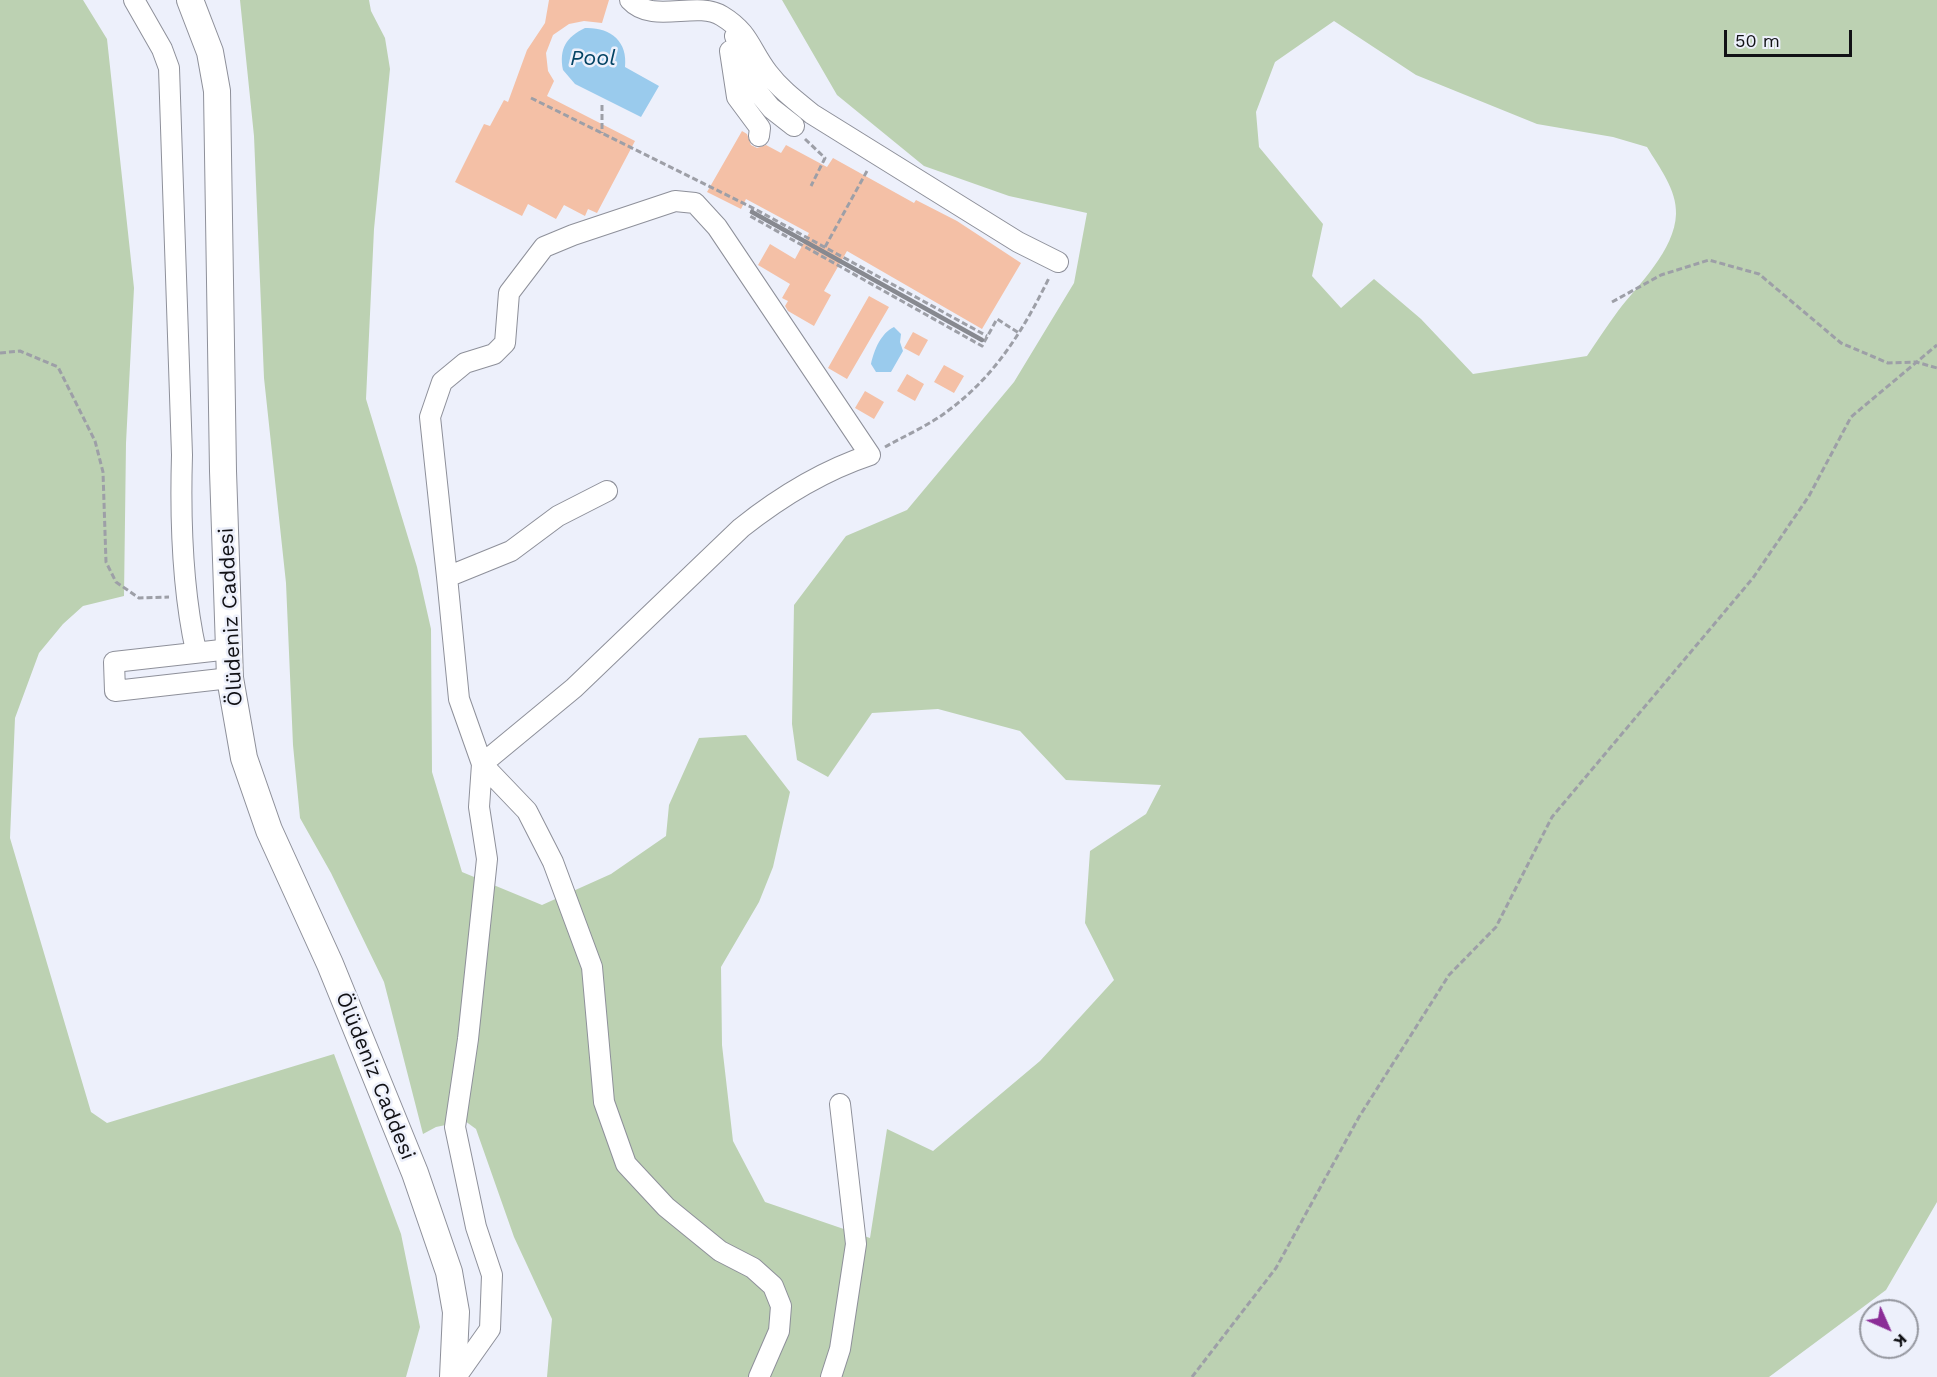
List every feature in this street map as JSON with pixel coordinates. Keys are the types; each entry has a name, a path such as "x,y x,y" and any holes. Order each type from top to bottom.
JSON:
{"main road":[{"name":"Ölüdeniz Caddesi","path":"190,3 210,52 217,91 223,471 230,678 244,758 269,830 343,996 415,1173 449,1272 456,1312 454,1377"}],"street":[{"path":"134,0 162,49 169,68 186,597 196,651"},
{"path":"630,0 637,7 660,13 682,10 720,14 744,33 767,72 785,92 812,114 1018,242 1058,262"},
{"path":"709,13 733,32 752,85 771,108 794,126"},
{"path":"709,13 725,32 735,66 737,97 760,128 759,136"},
{"path":"454,1377 490,1329 492,1275 476,1227 454,1127 469,1028 487,859 479,807 482,764 459,699 430,417 442,382 465,363 494,354 505,343 509,293 544,247 675,201 695,203 717,227 870,455 821,475 770,505 741,528 574,688 482,764"},
{"path":"447,577 511,551 558,516 607,491"},
{"path":"230,650 196,651 114,662 115,691 230,678"},
{"path":"482,764 527,811 553,862 574,916 592,967 604,1102 626,1164 666,1207 720,1251 753,1268 773,1286 781,1306 779,1331 759,1377"},
{"path":"831,1377 840,1349 856,1244 840,1104"}],"path":[{"path":"531,98 753,208 987,336"},
{"path":"602,105 602,133"},
{"path":"794,126 812,136"},
{"path":"794,126 825,158 812,186"},
{"path":"825,247 868,171 860,165"},
{"path":"753,208 750,216 982,346 997,320 1019,333"},
{"path":"1612,302 1661,275 1709,260 1759,274 1841,343 1888,363 1916,362 1937,368"},
{"path":"870,455 948,411 994,370 1019,333 1058,262"},
{"path":"1192,1377 1276,1268 1359,1117 1449,975 1496,927 1552,817 1753,578 1809,496 1851,417 1937,345"},
{"path":"0,353 20,351 58,367 95,441 103,472 106,562 116,582 140,598 186,597"}],"green space":[{"path":"0,0 83,0 107,39 134,288 126,443 124,596 83,606 63,624 39,653 15,718 10,838 91,1112 107,1123 334,1054 401,1234 420,1327 406,1377 0,1377"},
{"path":"240,0 369,0 371,11 385,38 390,69 374,229 366,399 417,567 431,629 432,772 462,872 542,905 611,874 666,836 669,805 699,738 746,735 790,792 773,867 759,902 721,967 722,1045 733,1141 765,1202 870,1238 887,1129 933,1151 1040,1061 1114,980 1085,923 1090,851 1146,814 1161,785 1066,780 1020,731 938,709 872,713 828,777 797,760 792,724 794,605 846,536 907,510 1014,382 1074,283 1087,213 1009,196 924,166 837,95 782,0 1937,0 1937,1202 1886,1290 1874,1299 1859,1299 1859,1310 1769,1377 547,1377 552,1319 514,1237 476,1129 465,1121 436,1127 423,1134 384,982 331,873 300,818 293,745 286,583 264,378 254,136","holes":["1334,21 1416,75 1537,124 1613,137 1647,147 1674,196 1676,205 1674,227 1669,241 1654,266 1618,311 1587,356 1473,374 1421,319 1374,279 1341,308 1312,276 1323,224 1259,147 1256,112 1275,62"]}],"water":[{"name":"Pool","path":"585,28 602,30 616,37 624,50 625,67 659,86 641,117 575,84 563,70 562,56 565,44 573,35"},
{"path":"894,327 901,334 900,342 903,351 891,372 876,372 871,364 876,348 885,333"}],"building":[{"path":"549,0 609,0 602,23 584,21 569,24 553,35 546,53 548,71 554,81 547,96 635,141 597,213 588,209 585,216 564,205 556,219 528,204 522,216 455,182 484,124 490,126 504,100 508,102 527,50 545,23"},
{"path":"742,131 747,134 751,145 757,148 766,145 781,153 786,145 827,167 833,158 914,203 916,200 957,221 1021,263 982,329 847,251 824,291 831,295 814,326 788,311 785,306 788,301 782,298 790,284 758,265 770,244 795,259 809,233 746,199 741,209 707,192"},
{"path":"869,296 889,307 847,379 828,368"},
{"path":"913,332 928,340 919,356 904,348"},
{"path":"944,365 964,376 954,393 934,382"},
{"path":"907,374 924,384 915,401 897,391"},
{"path":"865,391 884,402 874,419 855,408"}],"railway":[{"path":"752,212 982,340"}]}
